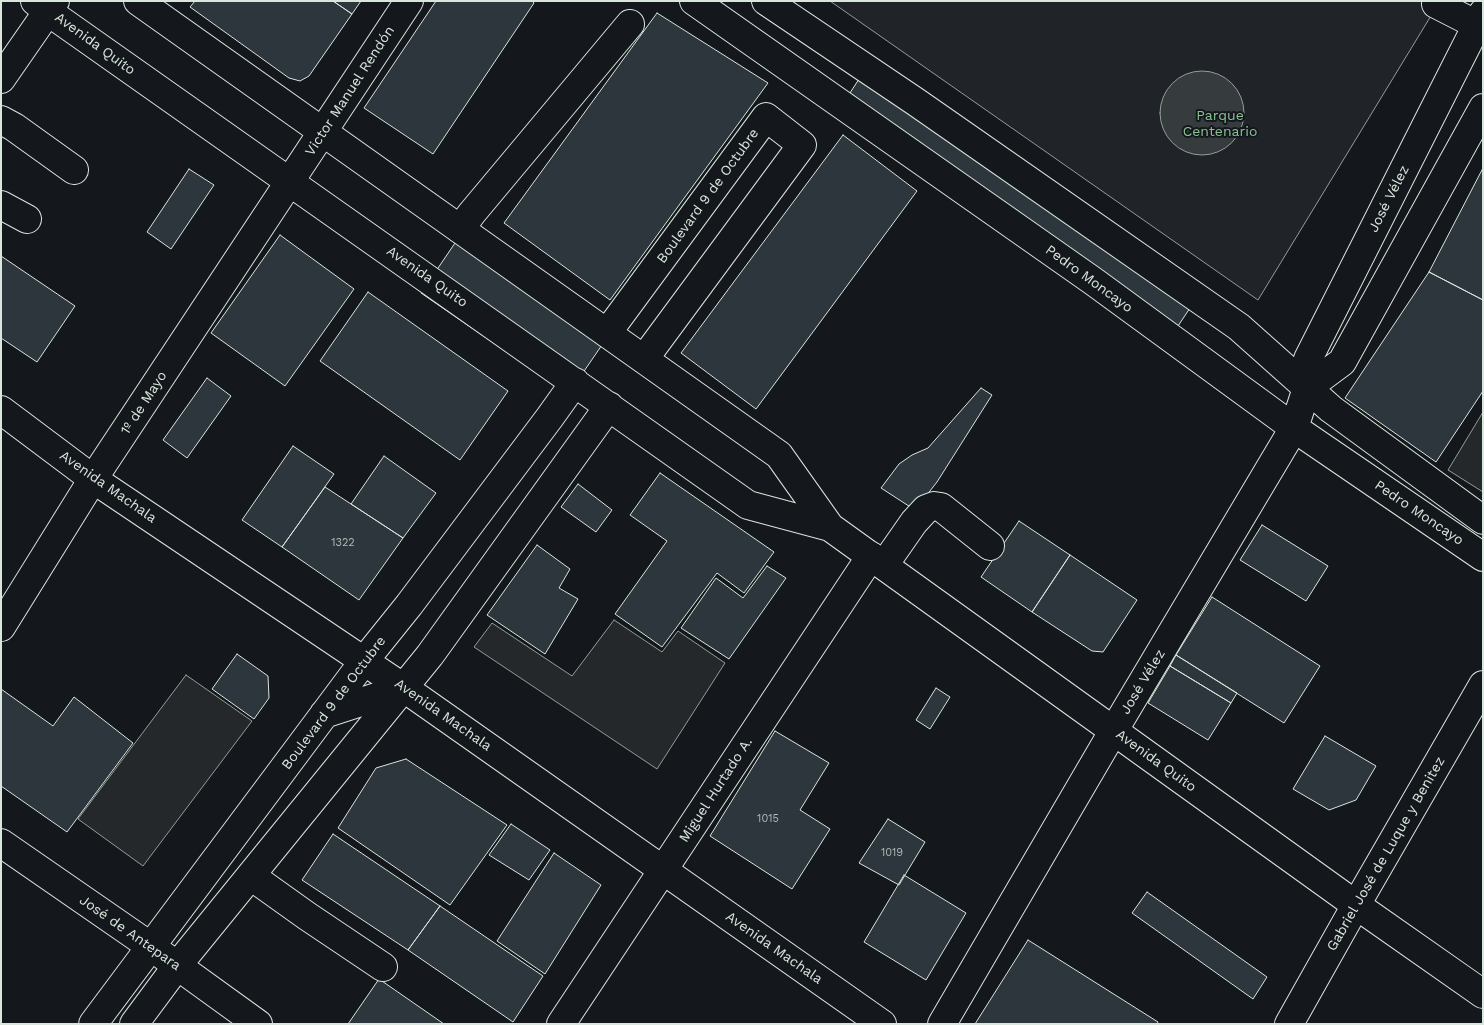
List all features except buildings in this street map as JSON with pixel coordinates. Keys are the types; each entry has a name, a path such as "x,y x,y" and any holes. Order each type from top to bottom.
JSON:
{"main road":[{"name":"Avenida Quito","path":"138,1 779,455 830,527 1483,994"},
{"name":"Victor Manuel Rendón","path":"290,182 409,1"},
{"name":"Pedro Moncayo","path":"694,1 1093,281 1294,428 1483,557"},
{"path":"766,1 916,102 1239,327 1331,409 1483,520"},
{"name":"Avenida Quito","path":"46,4 68,26 748,505 830,527"},
{"path":"1,79 26,45 46,4"},
{"path":"1436,4 1481,22"},
{"name":"José Vélez","path":"942,1024 1294,428 1307,388 1308,359 1481,22"},
{"path":"460,229 630,24"},
{"path":"1307,388 1342,362 1483,108"},
{"name":"Boulevard 9 de Octubre","path":"607,333 766,117 802,145 644,359"},
{"path":"1,120 74,170"},
{"name":"1º de Mayo","path":"1,627 93,479 290,182"},
{"path":"1,205 27,219"},
{"name":"Boulevard 9 de Octubre","path":"93,1024 324,714 415,597 550,417 574,382"},
{"path":"134,1024 178,966 430,655 609,406"},
{"name":"Avenida Machala","path":"1,410 93,479 404,688 882,1024"},
{"name":"Miguel Hurtado A.","path":"561,1024 663,871 877,560 926,509 934,506 941,507 990,546"},
{"name":"Gabriel José de Luque y Benitez","path":"1289,1024 1483,685"},
{"path":"324,714 404,688"},
{"name":"José de Antepara","path":"1,843 150,946 258,1024"},
{"path":"251,876 383,968"}],"green space":[{"name":"Parque Centenario","path":"830,1 1440,1 1258,300"}],"shaded area":[{"path":"1202,71 1218,74 1232,83 1241,97 1244,113 1241,129 1232,143 1218,152 1202,155 1186,152 1172,143 1163,129 1160,113 1163,97 1172,83 1186,74"},
{"path":"1483,412 1483,492 1448,470"},
{"path":"614,620 662,652 678,631 725,663 657,769 474,647 492,623 572,676"},
{"path":"186,675 252,721 143,866 78,819"}]}
